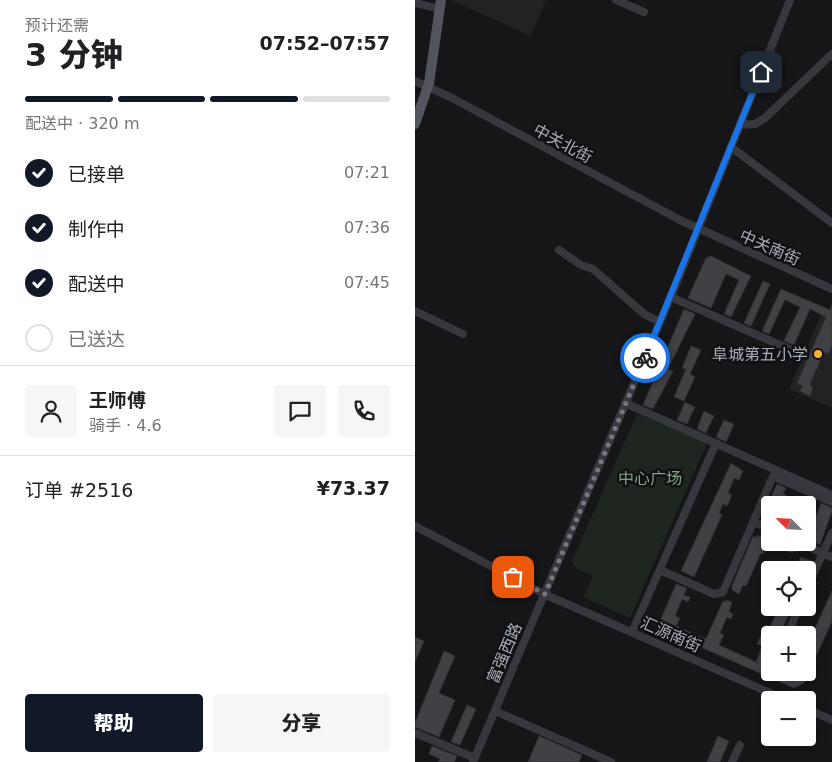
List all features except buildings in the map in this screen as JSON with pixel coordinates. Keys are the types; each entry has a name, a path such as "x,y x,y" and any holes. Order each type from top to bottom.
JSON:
{"main road":[{"path":"415,124 428,87 441,4"}],"street":[{"path":"616,0 644,12"},
{"name":"富强西路","path":"474,760 671,297 789,0"},
{"path":"415,3 441,4"},
{"path":"740,126 755,124 765,118 832,54"},
{"name":"中关北街","path":"415,81 698,230"},
{"path":"731,147 832,222"},
{"name":"中关南街","path":"698,230 832,289"},
{"path":"559,250 581,265 593,269 644,314 660,322"},
{"path":"671,297 798,353"},
{"path":"415,311 463,334"},
{"path":"625,403 832,494"},
{"path":"632,632 716,443"},
{"path":"660,570 714,594 723,592 773,476 832,502"},
{"path":"753,522 761,525"},
{"name":"汇源南街","path":"415,526 545,594 766,691"},
{"path":"816,568 832,533"},
{"path":"816,550 832,557"},
{"path":"816,714 830,719 832,710"},
{"path":"495,711 611,762"},
{"path":"415,733 474,760"},
{"path":"732,762 739,745"}],"shaded area":[{"path":"451,0 546,0 531,36"},
{"name":"阜城第五小学","path":"821,315 832,320 832,408 789,389"}],"green space":[{"name":"中心广场","path":"637,414 707,443 630,618 583,597 593,576 576,568 572,561"}],"way so far":[{"path":"513,577 545,594 645,358"}],"place":[{"name":"阜城第五小学","path":"818,354"}],"route":[{"path":"645,358 761,72"}]}
